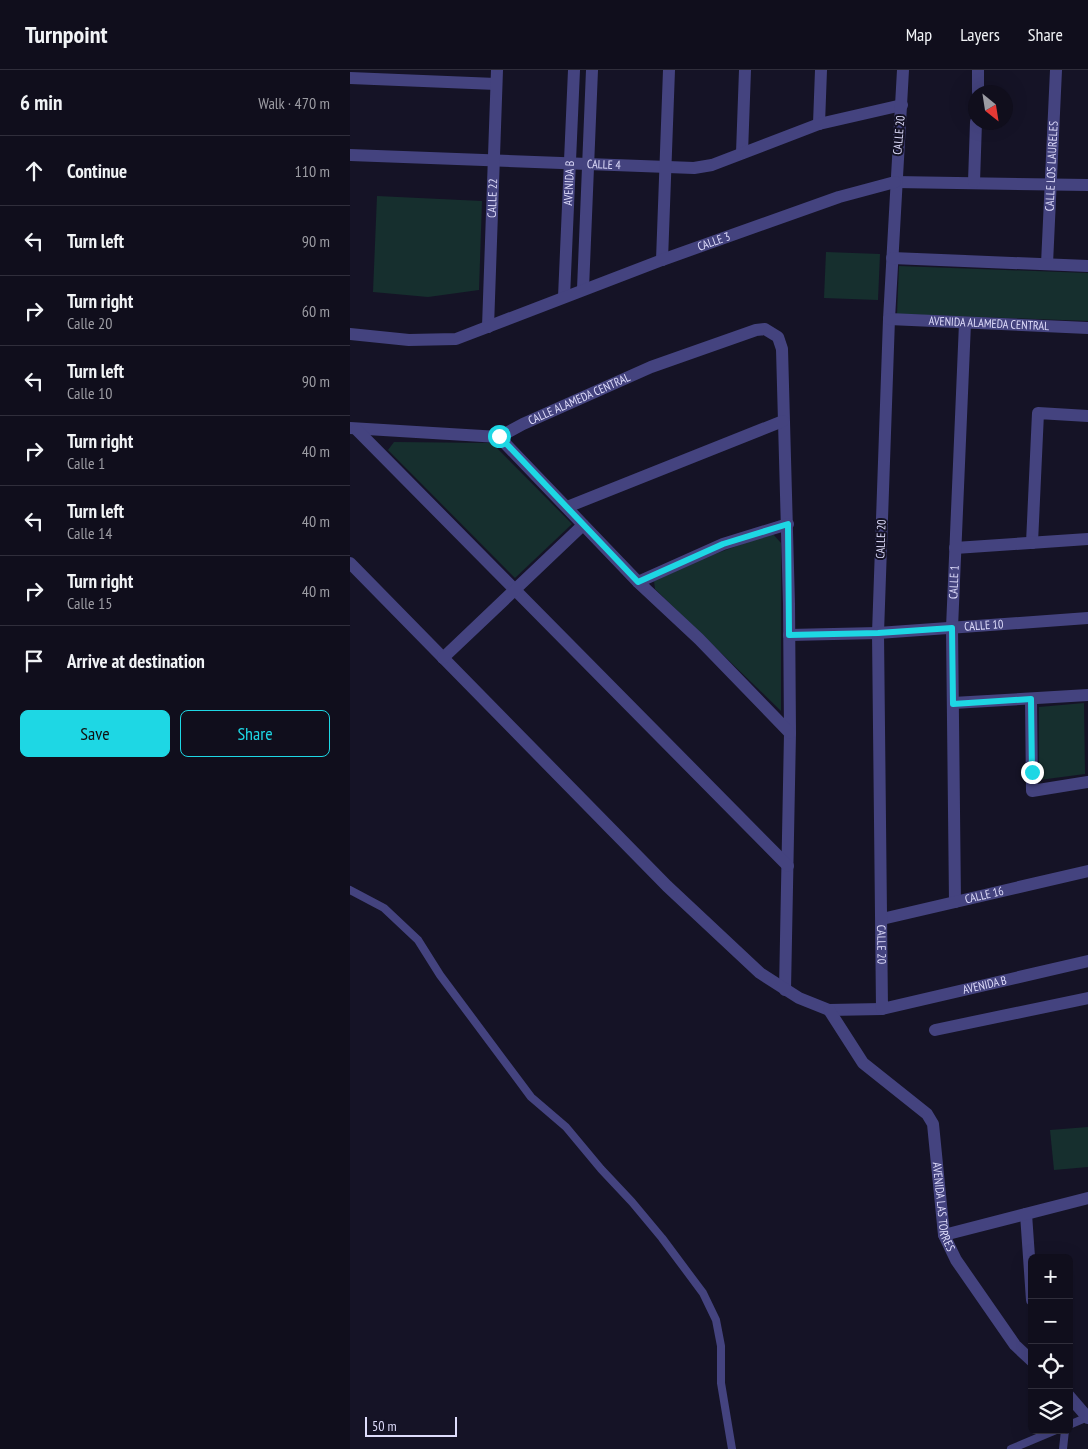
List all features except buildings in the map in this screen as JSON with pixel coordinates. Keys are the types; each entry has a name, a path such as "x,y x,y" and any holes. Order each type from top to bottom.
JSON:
{"street":[{"name":"CALLE 22","path":"488,327 492,160 497,70"},
{"name":"AVENIDA B","path":"564,297 574,70"},
{"name":"AVENIDA B","path":"583,289 592,70"},
{"path":"662,260 669,70"},
{"path":"742,153 745,70"},
{"path":"819,124 821,70"},
{"name":"CALLE 20","path":"882,1009 878,633 895,182 903,70"},
{"path":"978,70 978,85"},
{"name":"CALLE LOS LAURELES","path":"1047,264 1056,70"},
{"path":"350,78 420,75 496,84"},
{"name":"CALLE 4","path":"350,155 694,168 712,165 819,124 902,105"},
{"path":"974,182 976,130"},
{"name":"CALLE 3","path":"350,334 409,340 456,339 583,289 838,197 895,182 1088,184"},
{"path":"892,258 1088,266"},
{"name":"AVENIDA ALAMEDA CENTRAL","path":"889,319 1088,328"},
{"name":"CALLE 1","path":"955,902 952,628 965,323"},
{"name":"CALLE ALAMEDA CENTRAL","path":"354,429 499,436 651,367 756,330 765,329 773,332 778,337 782,349 783,421"},
{"path":"1032,543 1038,413 1088,416"},
{"path":"567,507 783,421 788,524 790,733 785,990"},
{"path":"354,429 788,866"},
{"path":"499,436 638,582 699,639 790,733"},
{"path":"638,582 723,544 788,524"},
{"path":"443,658 584,525"},
{"path":"954,548 1088,539"},
{"path":"350,564 734,951 785,990 829,1010"},
{"name":"CALLE 10","path":"789,635 878,633 1088,618"},
{"path":"953,704 1088,695"},
{"path":"1031,699 1032,791 1088,782"},
{"name":"CALLE 16","path":"882,919 1088,871"},
{"name":"AVENIDA B","path":"829,1010 882,1009 1088,961"},
{"path":"935,1030 1088,998"},
{"name":"AVENIDA LAS TORRES","path":"829,1010 859,1058 927,1114 933,1124 944,1235 956,1260 1015,1345 1028,1357"},
{"path":"944,1235 1088,1198"},
{"path":"1026,1214 1032,1299"},
{"path":"1073,1400 1088,1417"}],"lane":[{"path":"350,890 384,908 418,940 440,975 531,1097 566,1127 601,1170 632,1202 662,1238 702,1293 716,1320 721,1346 722,1383 732,1449"},
{"path":"1073,1423 1088,1417"},
{"path":"1011,1449 1047,1434"},
{"path":"1063,1449 1065,1434"}],"green space":[{"path":"377,196 482,201 479,290 428,297 373,292"},
{"path":"826,252 880,254 878,300 824,298"},
{"path":"899,266 1088,273 1088,321 897,314"},
{"path":"394,442 492,443 572,524 515,578 388,450"},
{"path":"772,533 781,543 781,711 655,589 654,581 715,554"},
{"path":"1084,703 1085,774 1039,780 1039,707"},
{"path":"1088,1127 1088,1167 1054,1170 1050,1130"}],"route":[{"path":"499,436 638,582 723,544 788,524 789,635 878,633 952,628 953,704 1031,699 1032,772"}]}
